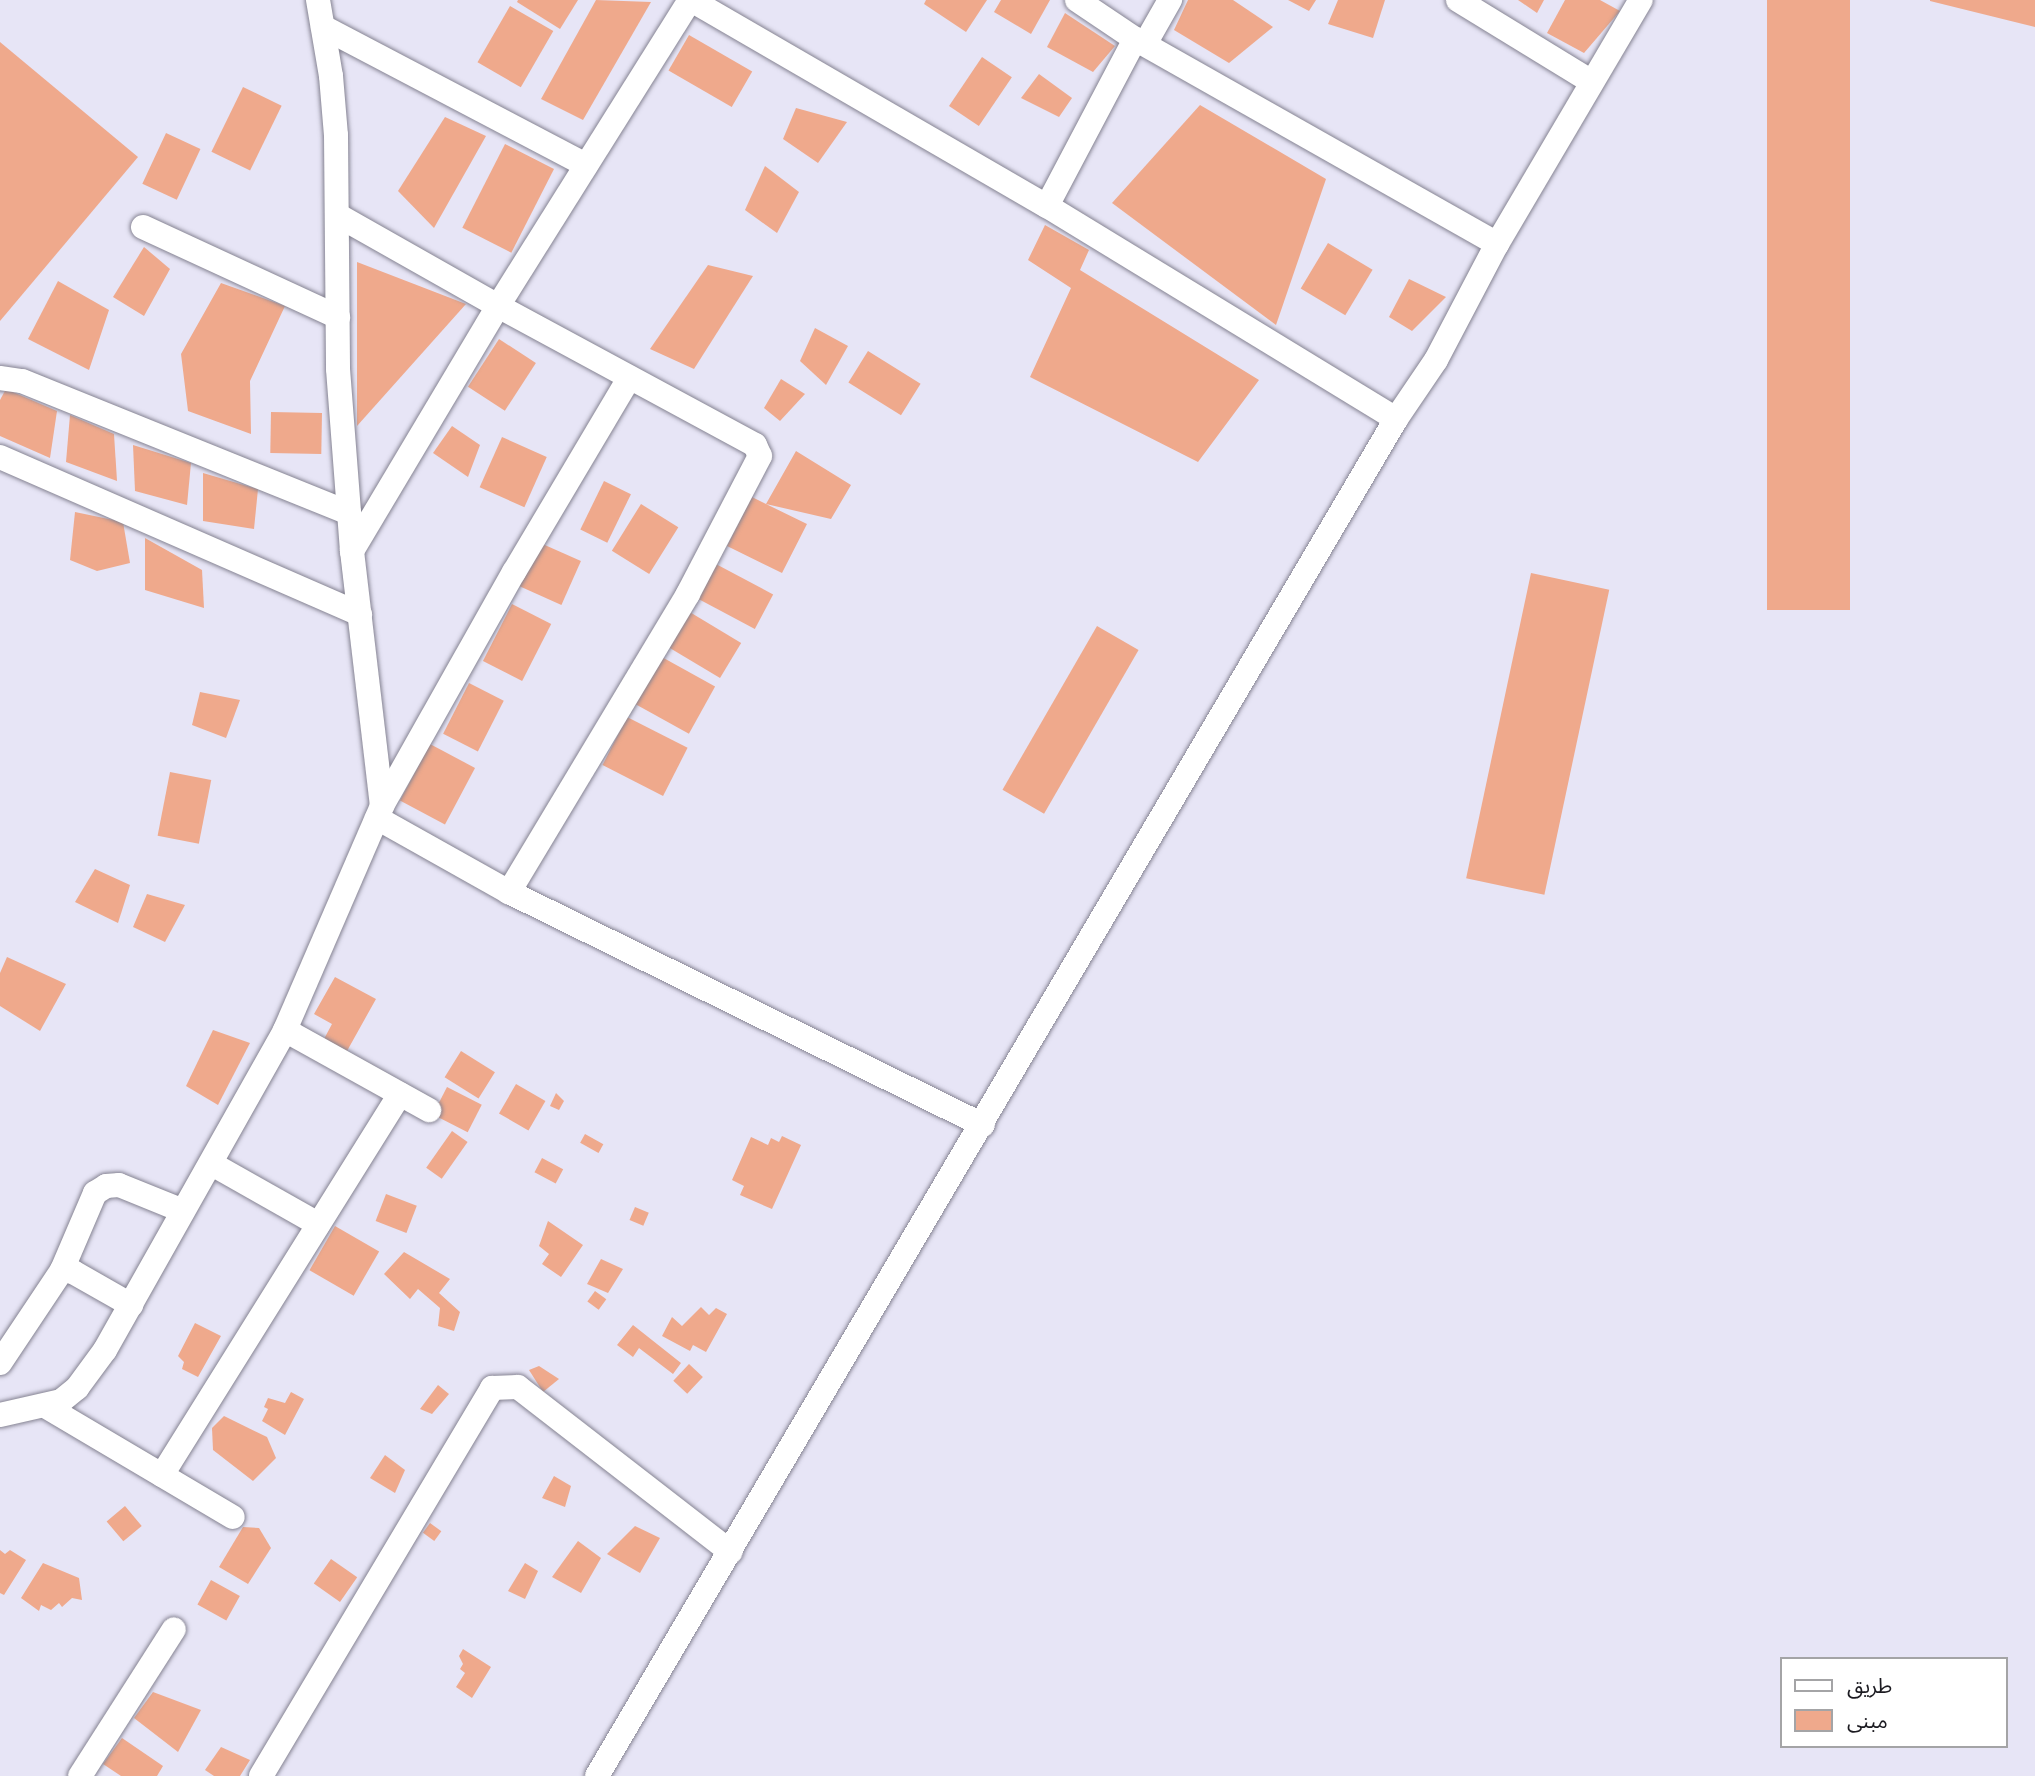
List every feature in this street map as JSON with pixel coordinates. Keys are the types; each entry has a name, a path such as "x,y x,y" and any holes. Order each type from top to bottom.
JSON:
{"street":[{"path":"318,0 336,135 339,216 338,369 352,551 379,812"},
{"path":"352,551 498,306 690,0 1047,206 1396,419"},
{"path":"1077,0 1140,41 1497,244"},
{"path":"1047,206 1140,41 1170,0"},
{"path":"1458,0 1592,82"},
{"path":"597,1776 983,1125 1396,419 1436,360 1497,244 1641,0"},
{"path":"323,27 586,165"},
{"path":"339,216 498,306 755,445 760,461 682,606 509,892"},
{"path":"144,227 338,317"},
{"path":"0,378 22,381 349,513"},
{"path":"5,1410 45,1406 61,1401 77,1388 105,1350 285,1030 379,812 514,572 629,378"},
{"path":"0,457 359,614"},
{"path":"379,812 509,892 983,1125"},
{"path":"285,1030 429,1110"},
{"path":"162,1475 400,1094"},
{"path":"212,1164 318,1224"},
{"path":"0,1363 62,1270 96,1193 106,1186 119,1185 183,1211"},
{"path":"62,1270 73,1272 131,1305"},
{"path":"261,1776 492,1388 518,1387 731,1552"},
{"path":"45,1406 233,1517"},
{"path":"80,1776 174,1629"}],"building":[{"path":"578,0 560,29 517,2"},
{"path":"596,0 651,2 583,120 541,99"},
{"path":"926,0 987,0 966,32 924,4"},
{"path":"1001,0 1050,0 1031,34 994,12"},
{"path":"1188,0 1233,0 1273,27 1229,63 1174,30"},
{"path":"1288,0 1316,0 1309,11"},
{"path":"1338,0 1385,0 1373,38 1328,24"},
{"path":"1518,0 1544,0 1537,13"},
{"path":"1565,0 1600,0 1620,11 1584,53 1547,33"},
{"path":"1767,0 1850,0 1850,610 1767,610"},
{"path":"2035,0 2035,27 1930,1"},
{"path":"510,6 553,31 521,87 478,62"},
{"path":"1065,13 1115,46 1093,72 1047,47"},
{"path":"689,35 752,72 732,107 668,71"},
{"path":"0,42 138,157 0,321"},
{"path":"982,57 1012,77 979,126 949,106"},
{"path":"1039,74 1072,98 1059,117 1021,98"},
{"path":"243,87 282,106 250,171 211,152"},
{"path":"1200,105 1326,179 1276,325 1112,203"},
{"path":"796,108 847,122 818,163 783,139"},
{"path":"445,117 486,136 434,228 398,191"},
{"path":"166,133 200,149 177,200 142,184"},
{"path":"505,144 554,169 511,253 462,228"},
{"path":"765,166 799,192 777,233 745,210"},
{"path":"1045,225 1089,250 1080,270 1259,380 1198,462 1030,377 1071,288 1028,260"},
{"path":"1328,243 1373,270 1345,315 1301,288"},
{"path":"144,247 170,269 144,316 113,297"},
{"path":"357,262 466,304 357,426"},
{"path":"708,265 753,276 694,369 650,349"},
{"path":"1409,279 1446,297 1412,331 1389,317"},
{"path":"58,281 109,310 89,370 28,339"},
{"path":"221,283 285,306 250,381 251,434 188,411 181,354"},
{"path":"815,328 848,346 826,385 800,361"},
{"path":"499,339 536,363 505,411 468,387"},
{"path":"868,351 921,384 901,415 848,382"},
{"path":"781,379 805,394 780,421 764,408"},
{"path":"6,389 57,411 50,458 0,436 0,400"},
{"path":"271,412 322,413 321,454 270,453"},
{"path":"70,415 114,434 117,481 66,462"},
{"path":"452,426 480,445 468,477 433,453"},
{"path":"502,437 547,457 524,507 480,487"},
{"path":"133,445 191,463 187,505 135,491"},
{"path":"796,451 851,485 831,519 766,504"},
{"path":"203,473 258,489 254,529 203,521"},
{"path":"604,481 631,494 607,543 580,530"},
{"path":"752,497 807,524 782,573 727,546"},
{"path":"641,504 678,527 649,574 612,551"},
{"path":"75,512 123,522 130,563 97,571 70,560"},
{"path":"145,538 202,570 204,608 145,590"},
{"path":"538,542 581,561 561,605 518,586"},
{"path":"714,563 773,594 755,629 696,597"},
{"path":"1531,573 1609,590 1544,895 1466,878"},
{"path":"512,604 551,624 522,681 483,661"},
{"path":"688,611 741,643 720,678 667,646"},
{"path":"1097,626 1139,650 1044,814 1002,790"},
{"path":"660,656 715,687 689,734 634,703"},
{"path":"469,683 504,701 478,751 443,734"},
{"path":"200,692 240,700 226,738 192,725"},
{"path":"627,717 688,748 663,796 602,765"},
{"path":"430,744 475,768 445,824 400,801"},
{"path":"170,772 211,780 199,844 158,836"},
{"path":"95,869 130,885 118,923 75,902"},
{"path":"147,894 185,905 165,942 133,927"},
{"path":"7,957 66,984 40,1031 0,1006 0,973"},
{"path":"335,977 376,999 347,1051 324,1039 332,1024 314,1014"},
{"path":"213,1030 250,1043 218,1105 186,1086"},
{"path":"461,1051 495,1072 478,1098 445,1077"},
{"path":"516,1084 545,1101 528,1130 499,1113"},
{"path":"447,1087 482,1105 468,1132 433,1115"},
{"path":"556,1093 564,1101 559,1110 550,1106"},
{"path":"452,1131 468,1142 442,1179 426,1168"},
{"path":"585,1134 603,1144 599,1153 580,1143"},
{"path":"782,1136 801,1145 772,1209 740,1195 744,1186 732,1180 751,1137 768,1145 771,1138 779,1142"},
{"path":"542,1158 563,1169 556,1183 534,1172"},
{"path":"386,1194 417,1206 406,1233 376,1221"},
{"path":"635,1207 649,1213 643,1226 630,1220"},
{"path":"548,1221 583,1245 561,1277 542,1264 549,1254 539,1246"},
{"path":"335,1226 379,1252 354,1296 310,1270"},
{"path":"404,1252 450,1279 439,1293 460,1312 454,1331 438,1326 440,1308 418,1289 410,1299 384,1274"},
{"path":"601,1259 623,1269 608,1293 587,1284"},
{"path":"595,1291 606,1299 599,1310 587,1302"},
{"path":"701,1307 709,1315 716,1308 727,1314 706,1352 693,1345 690,1351 662,1336 672,1317 682,1326"},
{"path":"195,1323 221,1336 198,1377 182,1369 184,1362 178,1356"},
{"path":"633,1325 681,1363 673,1374 639,1348 633,1357 617,1345"},
{"path":"689,1364 703,1377 687,1394 673,1381"},
{"path":"539,1366 559,1379 543,1392 529,1370"},
{"path":"438,1385 449,1394 432,1414 420,1409"},
{"path":"291,1392 304,1399 285,1435 262,1421 268,1409 264,1407 268,1398 285,1403"},
{"path":"224,1416 267,1437 276,1458 253,1481 213,1450 212,1428"},
{"path":"385,1455 405,1470 395,1493 370,1478"},
{"path":"554,1476 571,1486 565,1507 542,1498"},
{"path":"125,1506 142,1526 123,1541 107,1521"},
{"path":"430,1523 441,1531 434,1541 423,1533"},
{"path":"635,1526 660,1538 640,1573 607,1554"},
{"path":"243,1527 259,1528 271,1548 248,1584 219,1567"},
{"path":"578,1541 601,1558 581,1593 552,1577"},
{"path":"0,1550 5,1554 10,1550 26,1560 4,1595 0,1593"},
{"path":"331,1559 357,1577 340,1602 314,1584"},
{"path":"43,1563 79,1578 82,1600 72,1598 62,1607 59,1603 51,1610 41,1605 39,1611 21,1598"},
{"path":"525,1563 538,1571 525,1599 508,1591"},
{"path":"211,1580 240,1596 226,1620 197,1604"},
{"path":"463,1649 491,1667 472,1698 456,1687 465,1673 460,1669 463,1664 459,1656"},
{"path":"153,1692 201,1710 178,1752 134,1718"},
{"path":"122,1738 163,1766 157,1776 121,1776 103,1764"},
{"path":"221,1747 250,1760 240,1776 214,1776 205,1770"}]}
